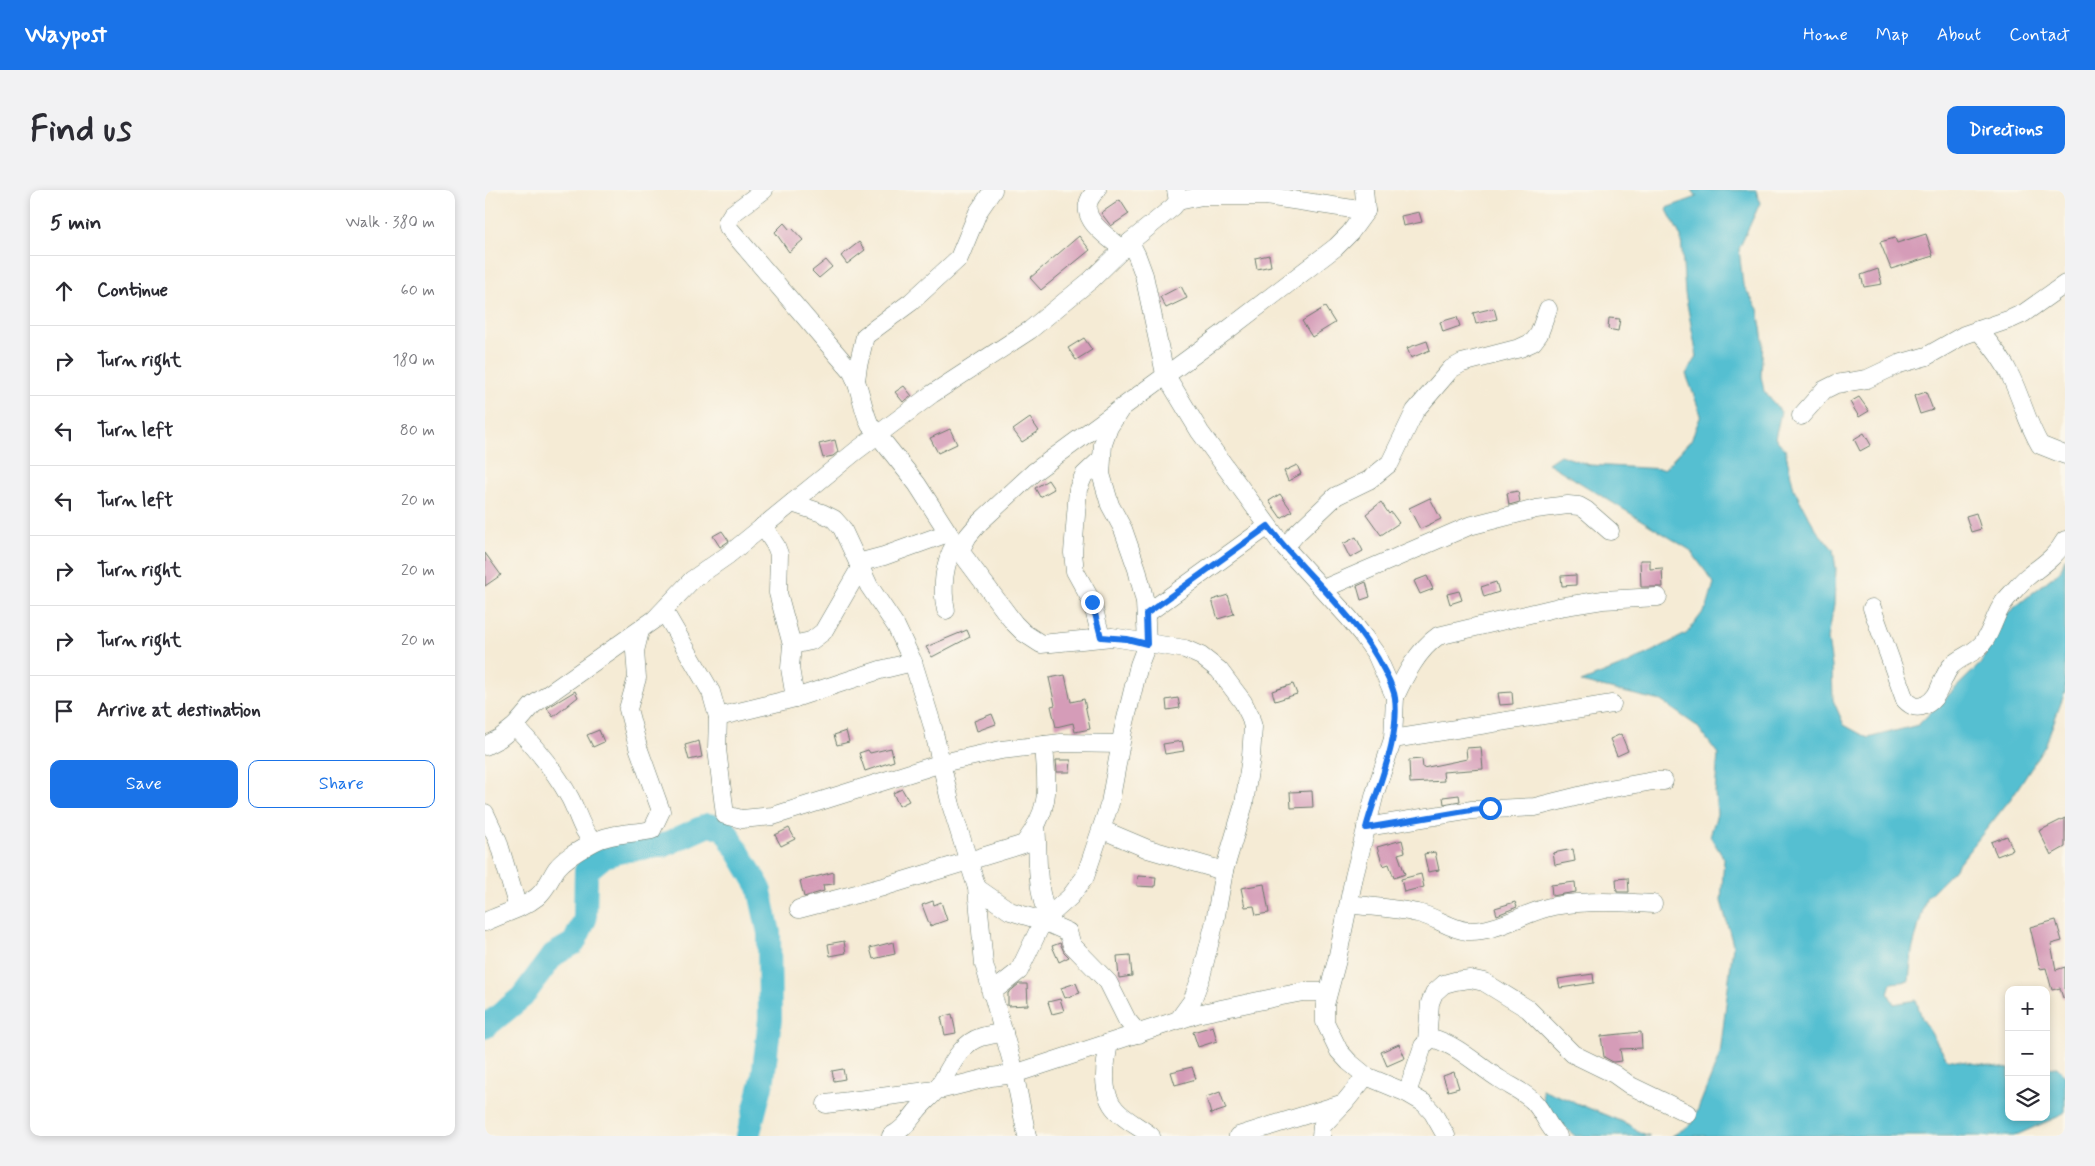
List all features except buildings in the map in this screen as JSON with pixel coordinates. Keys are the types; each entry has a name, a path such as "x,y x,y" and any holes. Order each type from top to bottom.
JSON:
{"street":[{"path":"764,190 732,214 727,222 728,227 852,372 866,416 877,436 917,484 954,543 1007,615 1024,634 1041,644 1101,637 1127,639 1147,644 1185,649 1201,656 1219,670 1251,716 1253,727 1246,793 1224,871 1215,921 1201,977 1192,1000 1179,1019"},
{"path":"856,380 865,336 911,302 959,258 983,204 993,190"},
{"path":"1097,190 1089,201 1088,212 1093,223 1127,246 1137,256 1150,300 1165,374 1200,432 1280,542 1286,546 1349,618 1376,654 1395,697"},
{"path":"792,645 811,641 823,632 859,565 884,556 954,543 968,536 1017,487 1074,442 1221,335 1335,247 1351,234 1366,210 1364,190"},
{"path":"485,746 500,738 515,726 533,705 640,631 663,611 692,580 728,555 932,394 1030,330 1091,280 1173,207 1177,195 1253,195 1366,210"},
{"path":"1801,416 1824,390 1836,384 1867,379 1899,364 1927,356 1950,342 2023,313 2065,284"},
{"path":"1286,546 1336,496 1369,480 1390,463 1415,411 1437,382 1451,369 1463,363 1520,348 1533,342 1539,334 1548,309"},
{"path":"1978,330 1997,352 2005,365 2017,389 2027,421 2040,445 2065,455"},
{"path":"991,993 1019,971 1046,918 1070,897 1085,878 1111,803 1120,744 1139,665 1147,644 1145,602 1137,569 1123,529 1110,505 1101,474 1103,444 1109,427 1120,410"},
{"path":"1101,459 1084,475 1079,489 1073,553 1075,571 1092,602 1101,637"},
{"path":"792,503 822,513 834,520 842,528 859,565 878,600 896,626 913,662 933,724 951,805 977,888 984,964 1004,1032 1027,1136"},
{"path":"1323,589 1469,526 1536,509 1568,505 1579,506 1610,531"},
{"path":"763,526 779,554 778,592 792,645 790,668 795,698"},
{"path":"1146,614 1268,526"},
{"path":"1872,608 1905,700 1911,706 1926,705 1940,690 1947,671 1952,665 1978,649 1986,639 1994,618 2006,598 2027,577 2052,558 2065,540"},
{"path":"946,610 944,599 945,578 954,543"},
{"path":"1446,1136 1425,1103 1407,1093 1366,1076 1349,1062 1339,1051 1325,1022 1325,1005 1354,877 1366,828 1393,739 1395,697 1410,668 1428,643 1438,636 1568,606 1603,600 1658,597"},
{"path":"663,611 711,692 718,717 717,748 725,815 742,819 758,818 799,808 942,763 1001,750 1080,742 1120,744"},
{"path":"485,922 518,908 537,897 545,890 563,862 593,842 608,837 652,830 661,811 638,748 628,709 637,678 635,651 640,631"},
{"path":"718,717 795,698 879,670 913,662"},
{"path":"1393,739 1612,704"},
{"path":"515,726 533,746 564,788 584,829 593,842"},
{"path":"799,909 883,887 1024,844 1043,811 1047,792 1048,780 1044,745"},
{"path":"1366,828 1471,810 1535,807 1603,790 1653,780 1664,781"},
{"path":"485,813 498,841 518,908"},
{"path":"1036,825 1038,877 1046,918"},
{"path":"1103,830 1148,849 1224,871"},
{"path":"977,888 1010,911 1046,918 1068,932 1072,945 1108,982 1127,1020 1139,1034"},
{"path":"1349,904 1417,913 1437,919 1452,928 1467,931 1486,928 1528,913 1555,906 1606,902 1653,904"},
{"path":"1407,1093 1421,1051 1427,1041 1430,1003 1434,993 1443,984 1470,979 1484,982 1528,1009 1573,1054 1613,1074 1631,1086 1687,1112"},
{"path":"826,1104 936,1090 991,1077 1014,1074 1109,1042 1139,1034 1179,1019 1257,1000 1303,992 1329,992"},
{"path":"897,1135 936,1090 952,1062 966,1047 981,1037 1004,1032"},
{"path":"1427,1041 1431,1038 1447,1044 1523,1092 1542,1112 1547,1125 1558,1136"},
{"path":"1109,1042 1105,1062 1105,1085 1109,1098 1115,1109 1122,1116 1151,1136"},
{"path":"1321,1136 1322,1126 1327,1119 1344,1103 1366,1076"},
{"path":"1238,1136 1344,1103"}],"water":[{"path":"1692,190 1756,190 1760,203 1739,249 1743,285 1758,309 1763,340 1761,376 1764,391 1781,412 1775,438 1785,449 1794,489 1817,531 1833,549 1836,569 1834,604 1828,639 1832,666 1833,700 1844,725 1868,738 1918,725 1981,663 2004,616 2061,570 2065,558 2065,692 2045,746 2012,797 1952,872 1926,898 1912,951 1909,981 1891,983 1888,993 1894,1004 1916,1000 1922,1018 1947,1059 2005,1068 2005,1121 2048,1121 2014,1136 1672,1136 1692,1124 1720,1054 1733,945 1721,901 1724,859 1710,836 1717,814 1715,793 1718,754 1697,726 1661,701 1581,682 1629,663 1686,634 1707,607 1714,583 1690,550 1548,463 1560,455 1590,465 1664,469 1691,440 1701,415 1686,374 1697,357 1685,293 1681,237 1666,208 1697,197"},
{"path":"2057,1067 2065,1075 2065,1111 2062,1115 2050,1120 2050,1068"},
{"path":"1542,1089 1630,1125 1641,1133 1650,1136 1575,1136 1544,1109"}],"waterway":[{"path":"485,1027 522,997 553,955 574,943 585,919 586,871 604,856 627,850 664,845 708,825 724,828 759,887 769,933 770,1019 763,1078 748,1136"}],"route":[{"path":"1092,602 1101,637 1127,639 1147,644 1146,614 1268,526 1364,637 1376,654 1395,697 1393,739 1375,793 1366,828 1490,808"}]}
